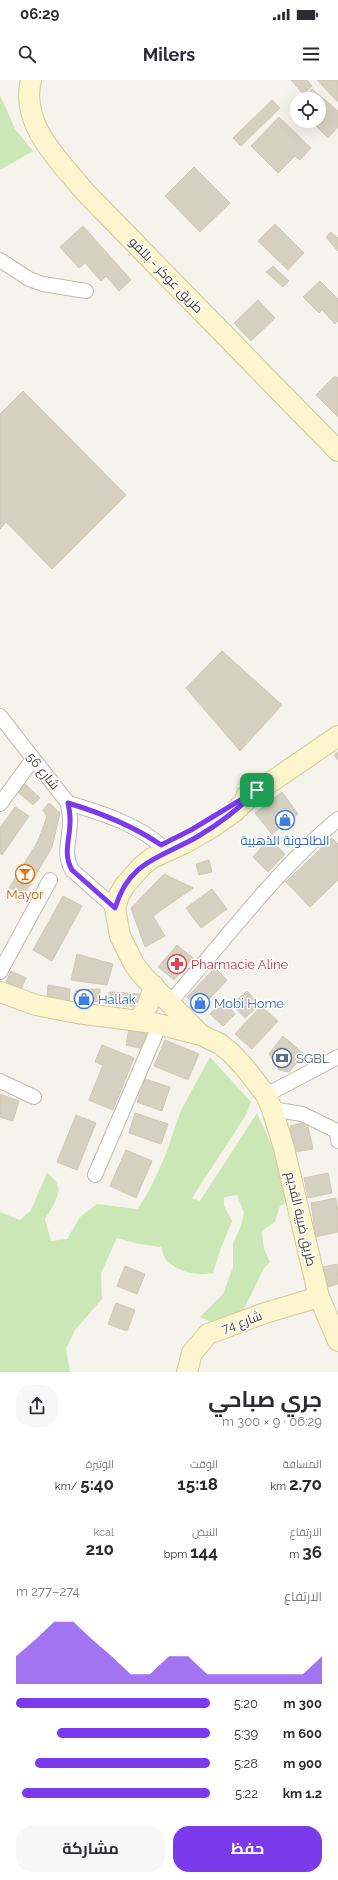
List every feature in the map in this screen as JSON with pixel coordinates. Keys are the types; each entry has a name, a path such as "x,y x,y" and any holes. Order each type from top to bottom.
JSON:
{"street":[{"name":"طريق عوكر - بللفو","path":"31,80 29,99 30,111 33,120 43,140 85,192 338,451"},
{"path":"0,260 30,279 43,284 86,291"},
{"name":"شارع 56","path":"0,716 68,803 70,819 67,846 68,864 72,870 115,908"},
{"path":"201,1035 143,976 126,950 116,922 115,908 119,895 133,875 160,852 191,830 257,790 338,736"},
{"path":"0,804 33,759"},
{"path":"68,803 129,825 160,852"},
{"path":"95,1175 151,1023 148,1005 163,995 301,852 338,819"},
{"path":"0,972 50,880"},
{"path":"0,992 36,1005 77,1013 151,1023 201,1035 220,1044 230,1052 269,1102 302,1114 337,1131 338,1141"},
{"path":"269,1102 338,1057"},
{"path":"0,1081 34,1097"},
{"name":"طريق ضبية القديم","path":"269,1102 284,1148 319,1297 332,1314 338,1342"},
{"name":"شارع 74","path":"187,1372 192,1353 208,1334 265,1313 319,1297"}],"green space":[{"path":"0,95 15,129 33,151 0,170"},
{"path":"210,1057 251,1102 246,1115 192,1198 200,1201 257,1113 274,1151 287,1203 280,1206 275,1222 262,1231 264,1249 270,1262 264,1268 242,1313 227,1315 214,1323 200,1317 223,1294 233,1267 233,1243 241,1226 244,1213 237,1195 224,1197 224,1206 232,1221 213,1273 195,1274 178,1269 167,1261 161,1247 139,1244 117,1238 101,1273 102,1299 75,1330 66,1349 70,1372 0,1372 0,1212 20,1220 31,1210 47,1173 53,1178 58,1189 56,1201 45,1219 51,1241 67,1239 80,1217 97,1204 138,1209 151,1187 165,1156 181,1110"}],"building":[{"path":"291,80 307,80 312,86 305,92 301,92"},
{"path":"317,80 338,80 338,101 337,101"},
{"path":"272,100 280,108 241,146 233,138"},
{"path":"326,101 338,111 338,127 328,138 318,128 326,128"},
{"path":"279,117 311,148 300,160 295,156 278,173 251,146"},
{"path":"194,167 230,203 200,232 165,196"},
{"path":"275,224 304,253 288,270 258,241"},
{"path":"83,226 131,280 119,291 106,276 101,281 85,263 79,268 60,247"},
{"path":"331,232 338,238 338,251 326,237"},
{"path":"273,266 289,281 283,287 266,272"},
{"path":"320,281 338,299 338,321 335,324 322,310 319,313 303,297"},
{"path":"258,300 275,318 251,341 234,323"},
{"path":"335,376 338,378 338,417 316,395"},
{"path":"23,391 126,495 52,569 6,522 0,529 0,414"},
{"path":"222,651 282,705 240,751 186,688"},
{"path":"338,752 338,760 334,755"},
{"path":"25,784 40,798 33,805 18,792"},
{"path":"282,792 298,814 272,834 255,813"},
{"path":"49,803 60,813 52,847 24,895 9,888 38,841 47,817 43,810"},
{"path":"15,807 29,816 2,855 0,853 0,828"},
{"path":"332,838 338,844 338,880 310,907 286,882"},
{"path":"269,839 285,854 268,872 253,857"},
{"path":"209,860 212,872 199,875 196,864"},
{"path":"164,874 193,888 153,916 165,936 145,947 131,908"},
{"path":"212,889 227,909 201,928 186,908"},
{"path":"63,896 82,906 52,961 33,950"},
{"path":"177,945 193,958 174,980 158,967"},
{"path":"77,954 113,964 107,985 71,980"},
{"path":"215,968 227,980 200,1009 187,997"},
{"path":"11,971 26,978 21,989 6,982"},
{"path":"48,985 70,989 69,1006 47,1001"},
{"path":"100,989 100,1002 73,999 76,990"},
{"path":"247,991 259,1005 245,1018 232,1004"},
{"path":"109,992 140,994 139,1007 108,1004"},
{"path":"223,1000 235,1014 223,1026 210,1014"},
{"path":"261,1006 278,1021 252,1049 235,1034"},
{"path":"129,1028 148,1032 144,1049 126,1045"},
{"path":"283,1036 304,1054 289,1072 279,1070 269,1054"},
{"path":"165,1040 199,1054 188,1080 154,1066"},
{"path":"102,1045 134,1058 113,1110 89,1100 103,1065 95,1062"},
{"path":"145,1079 170,1087 162,1111 137,1102"},
{"path":"0,1094 19,1101 13,1121 0,1117"},
{"path":"135,1113 168,1124 161,1144 129,1133"},
{"path":"76,1115 96,1123 77,1170 57,1162"},
{"path":"307,1122 313,1149 295,1152 290,1126"},
{"path":"126,1150 152,1161 136,1198 110,1186"},
{"path":"328,1173 332,1193 308,1198 304,1178"},
{"path":"336,1198 338,1232 316,1237 311,1203"},
{"path":"337,1264 338,1284 328,1287 323,1267"},
{"path":"125,1266 145,1274 137,1294 117,1286"},
{"path":"116,1303 135,1310 127,1331 108,1324"}],"place":[{"name":"الطاحونة الذهبية","path":"285,820"},
{"name":"Mayor","path":"25,874"},
{"name":"Pharmacie Aline","path":"177,964"},
{"name":"Hallak","path":"84,999"},
{"name":"Mobi Home","path":"200,1003"},
{"name":"SGBL","path":"282,1058"}],"route":[{"path":"257,790 225,819 197,837 152,858 142,866 125,885 119,895 115,908 72,870 68,864 66,854 70,819 68,803 129,825 161,845 191,830 238,800 257,790"}]}
